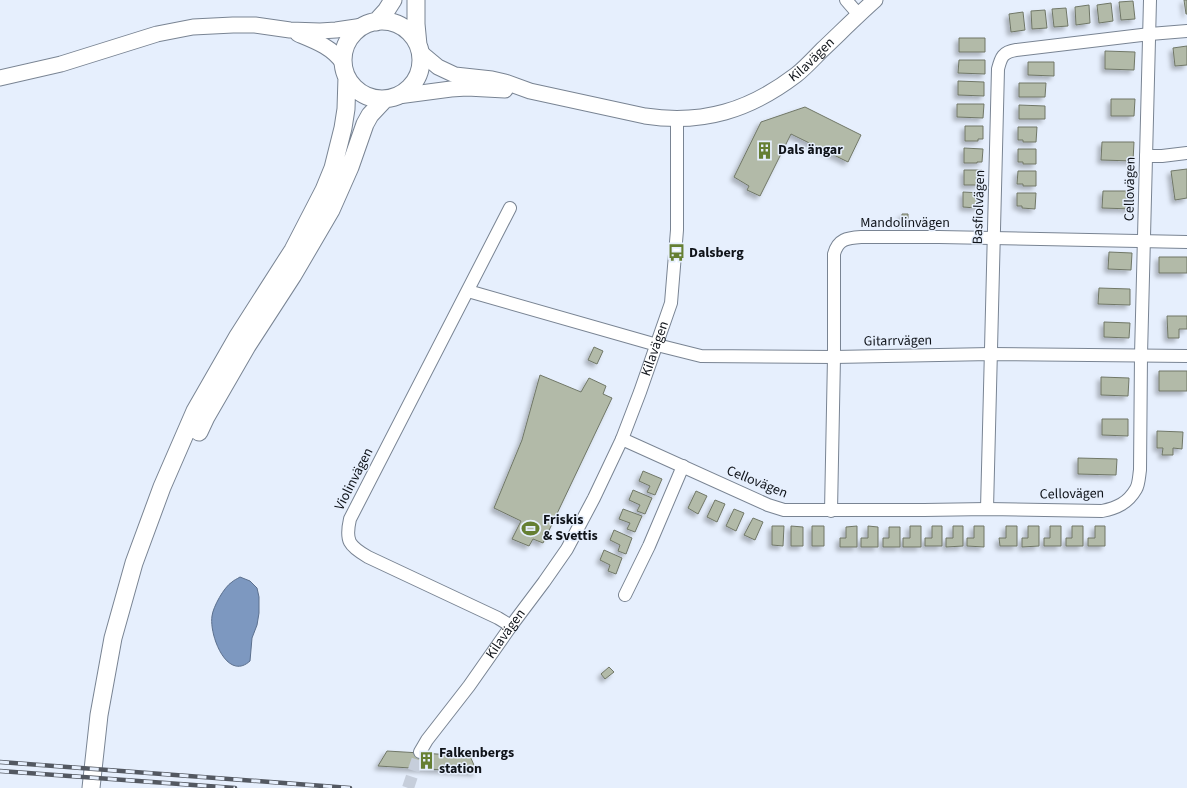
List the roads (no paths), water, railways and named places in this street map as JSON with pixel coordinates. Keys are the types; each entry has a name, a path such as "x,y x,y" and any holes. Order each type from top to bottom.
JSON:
{"main road":[{"path":"91,788 100,707 113,638 134,563 162,487 195,411 238,336 292,250 324,190 333,168 343,128 346,109 344,52 348,41 355,33 370,24 386,11 393,0"},
{"path":"103,788 110,716 123,642 143,566 171,494 206,417 247,346 331,210 350,167 365,124 370,115 392,97 409,88 417,78 421,65 416,24 416,0"},
{"path":"370,24 393,23 404,28 412,35 419,48"},
{"path":"345,70 353,86 362,94 373,98 392,97"}],"street":[{"path":"846,0 859,15"},
{"name":"Kilavägen","path":"420,752 427,740 567,549 594,498 622,439 671,303 678,205 677,119 694,119 720,114 744,106 770,93 796,74 876,0"},
{"name":"Cellovägen","path":"622,439 768,505 784,510 988,509 1102,511 1116,508 1128,500 1137,488 1140,470 1150,0"},
{"path":"0,78 61,64 133,41 182,29 240,25 290,30 325,31 370,24"},
{"path":"290,30 334,52 345,70"},
{"name":"Basfiolvägen","path":"988,509 993,238 998,69 1000,60 1008,52 1016,50 1187,30"},
{"path":"419,48 438,67 455,75 492,79 530,91 645,116 677,119"},
{"path":"392,97 467,88 530,91"},
{"path":"1146,156 1187,153"},
{"name":"Violinvägen","path":"510,208 350,519 348,535 355,550 511,626"},
{"name":"Mandolinvägen","path":"830,510 834,357 834,254 839,243 850,238 861,237 1187,242"},
{"path":"468,291 657,345"},
{"name":"Gitarrvägen","path":"657,345 701,356 834,357 991,354 1187,356"},
{"path":"625,595 649,546 683,466"}],"water":[{"path":"240,577 250,581 257,588 259,597 259,613 257,625 252,638 250,661 242,666 234,666 221,654 213,634 212,616 219,598 226,588"}],"tunnel":[{"path":"408,788 420,752"}],"railway":[{"path":"0,762 350,788"},
{"path":"0,771 235,788"}],"place":[{"name":"Dals ängar","path":"765,150"},
{"name":"Dalsberg","path":"676,253"},
{"name":"Friskis & Svettis","path":"530,528"},
{"name":"Falkenbergs station","path":"426,761"}]}
